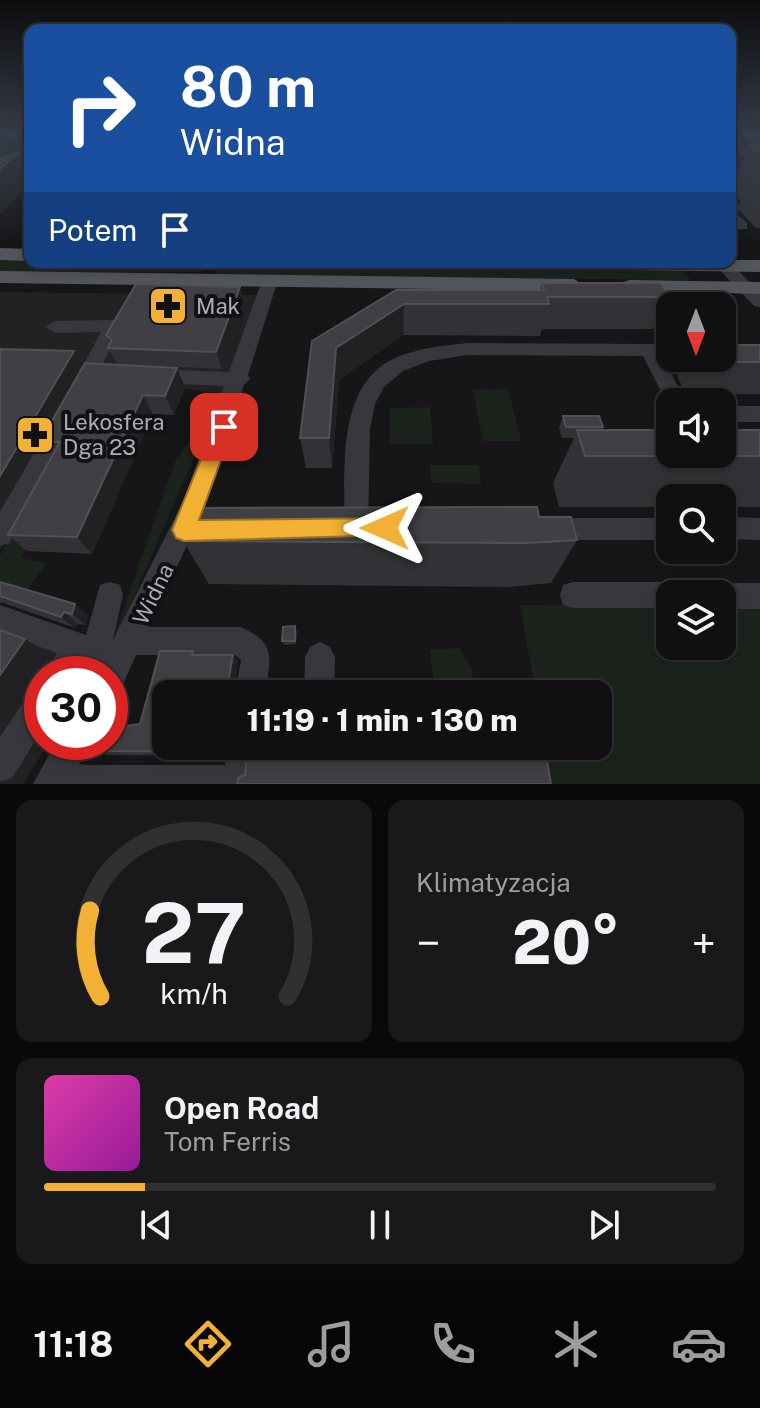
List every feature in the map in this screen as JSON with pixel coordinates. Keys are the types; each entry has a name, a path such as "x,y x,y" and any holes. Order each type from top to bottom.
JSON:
{"main road":[{"path":"0,254 24,255"},
{"path":"736,265 760,266"},
{"path":"0,277 752,288"}],"street":[{"path":"736,175 760,181"},
{"path":"736,219 742,226"},
{"path":"726,268 752,288 760,302"},
{"name":"Widna","path":"107,656 194,530 270,280"},
{"path":"55,327 79,326 112,337"},
{"path":"112,337 99,374 114,374"},
{"path":"0,535 112,337"},
{"path":"356,528 360,412 366,396 393,368 414,357 455,350 656,350 671,388"},
{"path":"143,375 240,379"},
{"path":"736,414 760,414"},
{"path":"325,528 387,528"},
{"path":"736,528 760,529"},
{"path":"525,529 656,529"},
{"path":"107,656 110,595"},
{"path":"573,595 656,595"},
{"path":"736,596 760,596"},
{"path":"0,619 107,656 240,641 256,654 252,680"},
{"path":"319,680 320,657"},
{"path":"0,766 24,729"},
{"path":"64,760 54,778 87,782 239,783 241,760"}],"shaded area":[{"path":"0,171 24,171 24,184 0,193"},
{"path":"0,258 24,259 24,268 200,268 202,272 0,272"},
{"path":"216,268 683,268 690,280 218,275"},
{"path":"0,292 256,295 247,333 224,394 185,389 87,388 0,550"},
{"path":"508,389 521,441 483,441 473,390"},
{"path":"430,407 433,444 390,444 390,408"},
{"path":"203,436 116,638 176,459 190,440"},
{"path":"68,464 21,558 46,563 27,591 0,586 0,555 29,506"},
{"path":"430,465 479,465 481,484 431,483"},
{"path":"656,604 656,660 736,660 736,604 760,604 760,784 552,784 548,760 612,760 612,680 533,680 520,605"},
{"path":"0,614 103,652 101,656 24,656 24,760 38,760 23,784 0,784"},
{"path":"459,648 471,667 473,680 433,680 430,650"}],"building":[{"path":"542,283 661,283 666,292 656,292 656,297 547,297 549,304 404,304 336,348 329,438 300,438 312,341 396,290 544,290"},
{"path":"136,284 240,287 216,352 108,348 112,340 106,335"},
{"path":"736,345 760,345 760,362 736,362"},
{"path":"0,349 74,351 0,476"},
{"path":"85,363 177,368 165,396 143,395 77,537 8,535 60,442 40,442"},
{"path":"563,416 599,416 603,427 566,427"},
{"path":"577,430 656,430 656,456 585,456"},
{"path":"736,430 760,430 760,456 736,456"},
{"path":"537,507 539,517 571,517 577,540 528,543 183,541 192,508"},
{"path":"0,582 75,604 72,614 64,612 61,617 0,596"},
{"path":"295,626 295,641 282,641 283,627"},
{"path":"0,630 25,639 0,675"},
{"path":"160,651 233,655 228,680 152,680"},
{"path":"152,680 152,751 128,751 128,726 140,724"},
{"path":"247,760 547,760 551,784 237,784 238,778 245,775"}],"place":[{"name":"Mak","path":"168,306"},
{"name":"Lekosfera Dga 23","path":"35,435"}],"route":[{"path":"224,427 184,530 385,528"}]}
